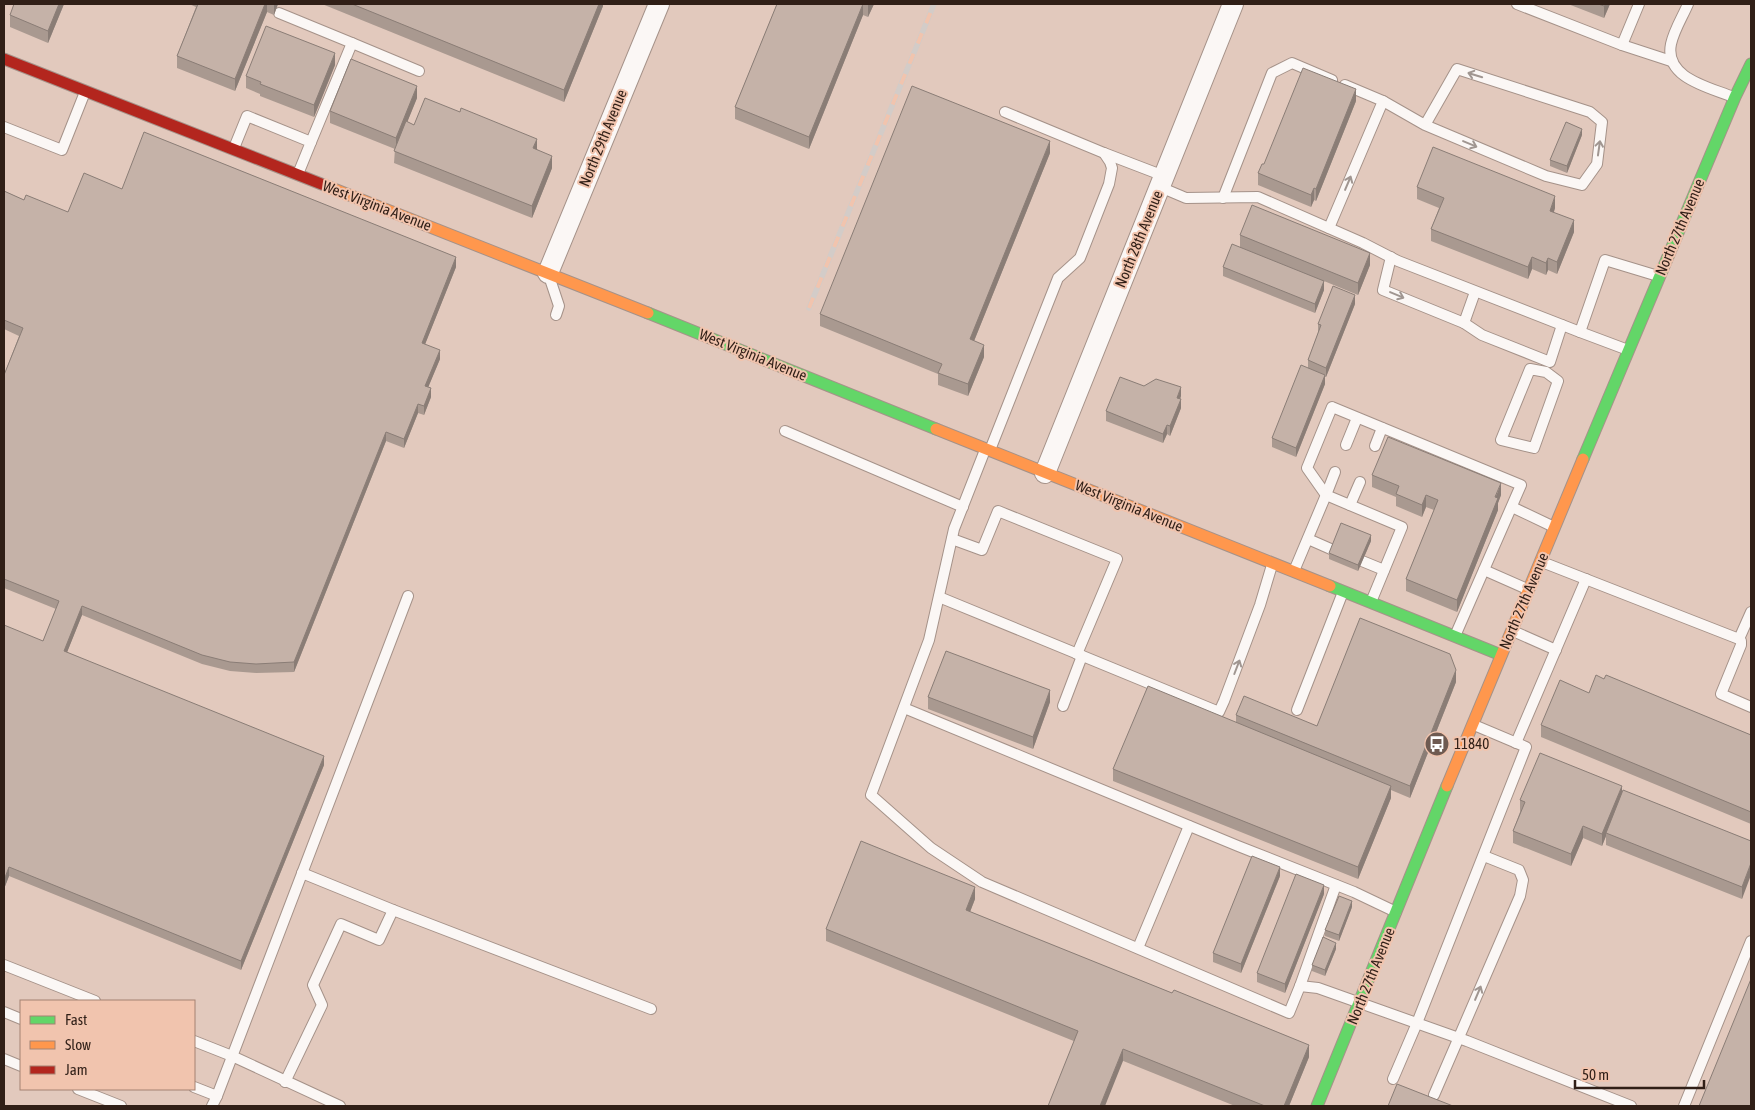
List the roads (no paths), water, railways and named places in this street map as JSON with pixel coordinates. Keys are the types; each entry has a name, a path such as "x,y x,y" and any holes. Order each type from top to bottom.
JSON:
{"street":[{"name":"North 29th Avenue","path":"548,273 659,4"},
{"name":"North 28th Avenue","path":"1046,473 1233,4"},
{"name":"West Virginia Avenue","path":"4,59 548,273 1502,655"},
{"name":"North 27th Avenue","path":"1317,1106 1512,630 1750,59"}],"lane":[{"path":"1518,4 1622,45 1671,61 1683,76 1734,97"},
{"path":"1622,45 1639,4"},
{"path":"1671,61 1671,44 1688,4"},
{"path":"279,13 420,71"},
{"path":"298,175 352,43"},
{"path":"1223,198 1272,73 1292,63 1383,102 1425,125 1546,176 1582,185 1596,164 1602,122 1590,112 1457,69 1425,125"},
{"path":"4,127 62,150 85,91"},
{"path":"1329,228 1383,102"},
{"path":"1005,112 1104,153 1162,182 1186,198 1258,197 1475,292 1629,350"},
{"path":"233,149 247,116 311,142"},
{"path":"1104,153 1112,168 1109,184 1080,258 1058,278 963,507 952,539 929,640 871,795 931,848 982,882 1289,1012 1336,885"},
{"path":"1392,257 1383,290 1464,323 1482,335 1548,367 1558,381 1534,448 1501,440 1530,369 1548,367"},
{"path":"1580,332 1605,260 1660,276"},
{"path":"548,273 559,306 556,315"},
{"path":"1464,323 1475,292"},
{"path":"1548,367 1562,325"},
{"path":"1371,602 1402,527 1326,495 1307,468 1332,407 1521,485 1455,636"},
{"path":"1346,445 1358,418"},
{"path":"1375,446 1382,428"},
{"path":"785,431 963,507"},
{"path":"1294,572 1335,472"},
{"path":"1350,505 1360,482"},
{"path":"1512,507 1555,527"},
{"path":"952,539 982,550 998,511 1117,559 1062,706"},
{"path":"1308,539 1333,550"},
{"path":"1362,561 1384,570"},
{"path":"1541,561 1739,639"},
{"path":"939,598 1218,712 1224,701 1260,605 1273,564"},
{"path":"1484,570 1529,590"},
{"path":"1516,743 1586,579"},
{"path":"1297,710 1343,591"},
{"path":"195,1088 215,1101 408,596"},
{"path":"1751,612 1739,639 1741,645 1721,694 1751,707"},
{"path":"1512,630 1556,650"},
{"path":"904,708 1336,885 1397,912"},
{"path":"1393,1079 1484,856 1526,747 1474,725"},
{"path":"1138,948 1189,826"},
{"path":"1434,1095 1520,896 1523,880 1519,870 1484,856"},
{"path":"302,873 392,910 651,1009"},
{"path":"285,1082 322,1005 312,985 340,924 379,940 392,910"},
{"path":"1684,1106 1751,941"},
{"path":"4,965 92,1000"},
{"path":"1300,986 1318,988 1360,1002 1632,1106"},
{"path":"4,1012 20,1019"},
{"path":"195,1041 232,1056 340,1106"},
{"path":"4,1058 20,1066"},
{"path":"81,1090 121,1106"}],"railway":[{"path":"809,308 934,4"}],"place":[{"name":"11840","path":"1437,744"}]}
